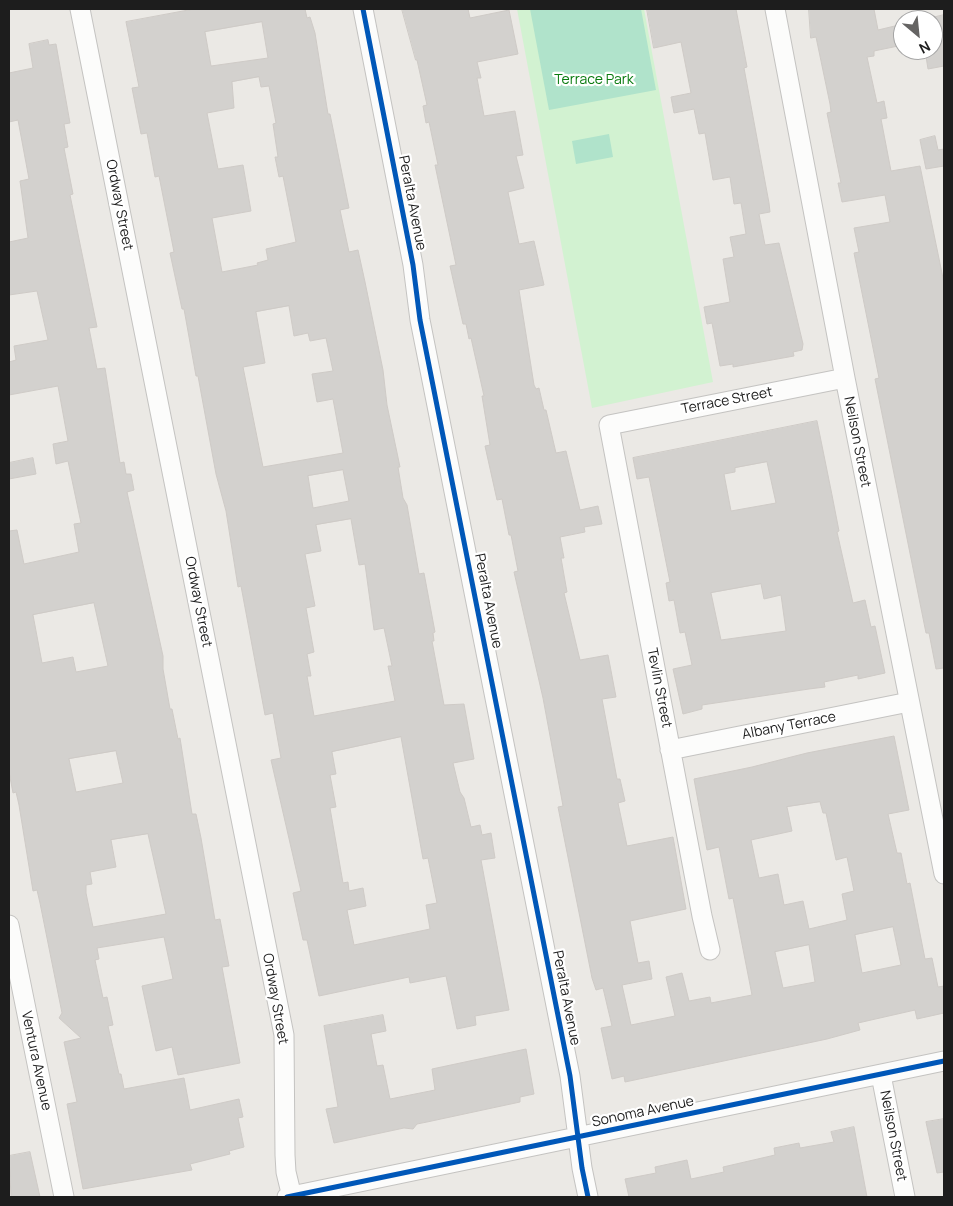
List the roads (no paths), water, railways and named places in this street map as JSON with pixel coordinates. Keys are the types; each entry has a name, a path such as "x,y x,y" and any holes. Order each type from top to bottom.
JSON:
{"street":[{"name":"Ordway Street","path":"80,9 284,1036 285,1154 290,1197"},
{"name":"Peralta Avenue","path":"362,9 413,265 420,320 570,1076 588,1197"},
{"name":"Neilson Street","path":"775,9 845,378 944,874"},
{"name":"Terrace Street","path":"610,425 845,378"},
{"name":"Tevlin Street","path":"610,425 670,750 710,950"},
{"name":"Albany Terrace","path":"670,750 909,702"},
{"name":"Ventura Avenue","path":"9,925 14,984 64,1197"},
{"name":"Sonoma Avenue","path":"290,1197 944,1061"},
{"name":"Neilson Street","path":"881,1075 905,1197"}],"park label":[{"name":"Terrace Park","path":"594,80"}]}
